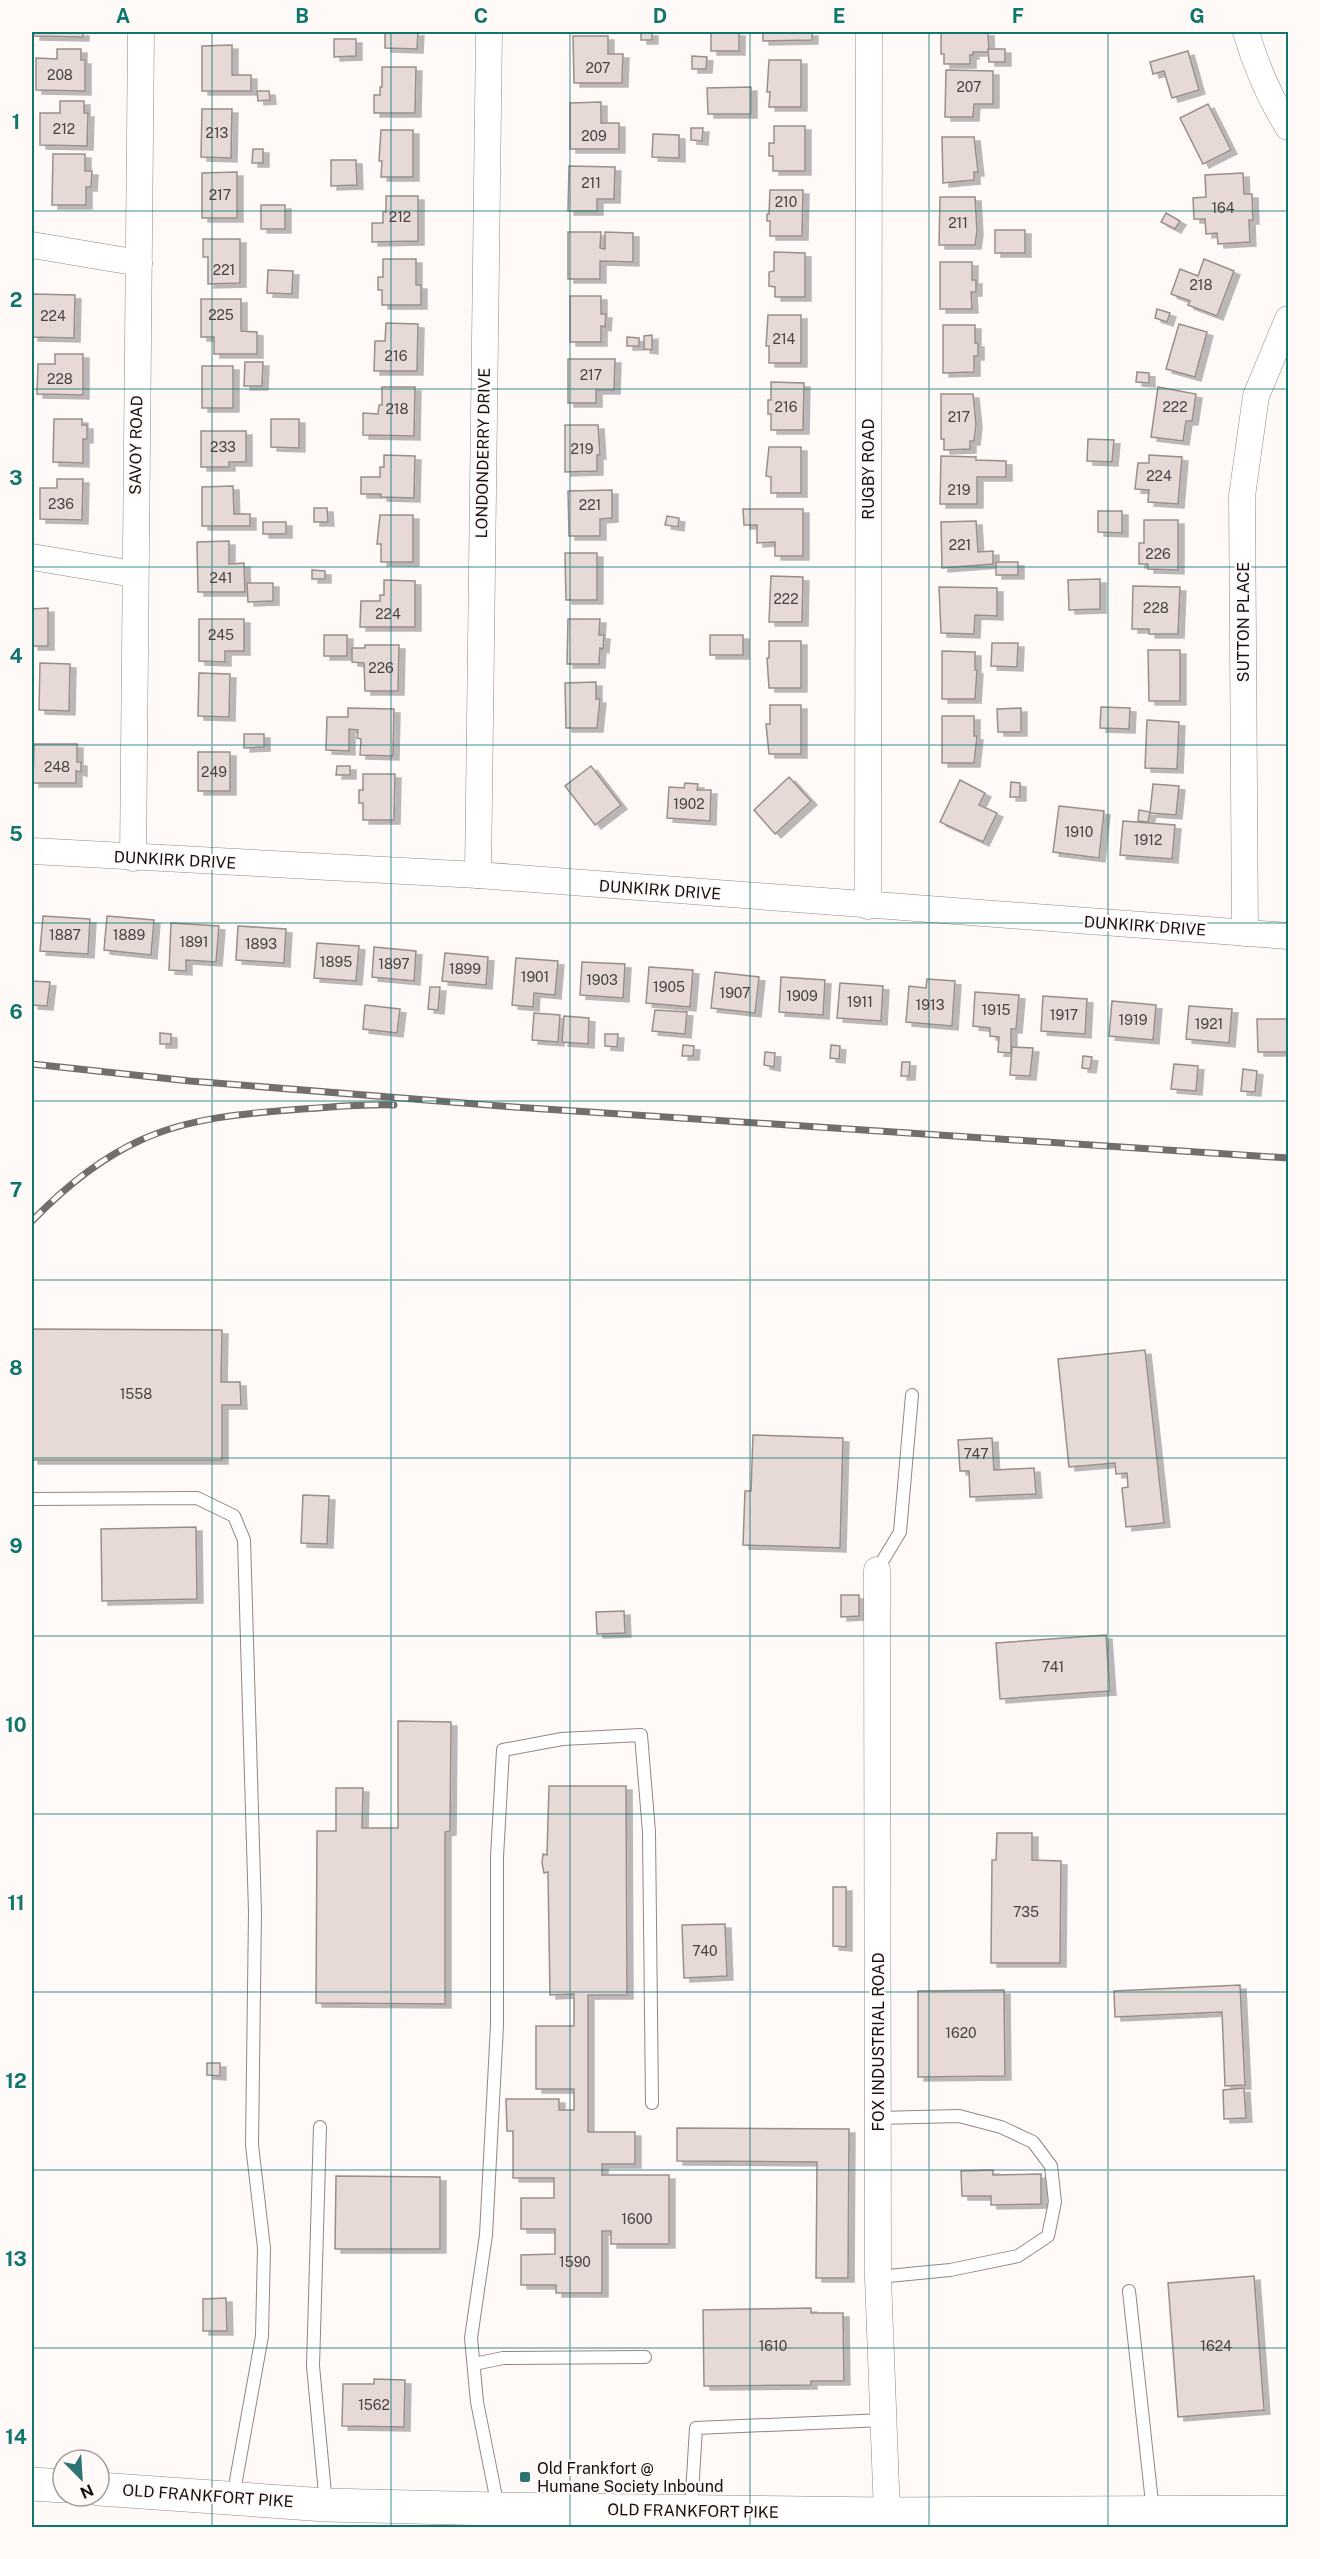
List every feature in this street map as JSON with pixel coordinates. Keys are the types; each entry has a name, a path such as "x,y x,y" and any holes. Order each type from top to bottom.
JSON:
{"main road":[{"path":"32,2484 51,2485"},
{"name":"OLD FRANKFORT PIKE","path":"111,2490 326,2505 887,2514 1153,2513 1212,2520 1288,2512"}],"street":[{"name":"SAVOY ROAD","path":"133,858 141,32"},
{"name":"LONDONDERRY DRIVE","path":"478,875 489,32"},
{"name":"RUGBY ROAD","path":"868,32 868,906"},
{"path":"1246,32 1255,62 1275,106 1288,127"},
{"path":"32,244 139,263"},
{"name":"SUTTON PLACE","path":"1245,933 1242,496 1256,396 1288,319"},
{"path":"32,557 134,574"},
{"name":"DUNKIRK DRIVE","path":"32,850 133,858 478,875 1288,936"},
{"name":"FOX INDUSTRIAL ROAD","path":"877,1570 878,2277 887,2514"}],"lane":[{"path":"877,1570 900,1532 912,1395"},
{"path":"32,1499 196,1498 234,1516 244,1540 255,1900 252,2145 264,2248 262,2336 232,2498"},
{"path":"498,2508 477,2402 471,2338 486,2235 496,2025 497,1857 503,1750 562,1739 641,1735 649,1832 652,2103"},
{"path":"878,2118 959,2116 1001,2127 1033,2142 1051,2166 1055,2202 1048,2236 1018,2256 950,2270 878,2277"},
{"path":"320,2127 313,2366 326,2505"},
{"path":"1129,2291 1153,2513"},
{"path":"474,2364 503,2358 645,2357"},
{"path":"691,2510 696,2428 884,2420"}],"building":[{"path":"34,32 83,32 83,37 34,36"},
{"path":"382,32 418,32 417,49 385,48 385,33"},
{"path":"641,32 652,32 652,40 641,40"},
{"path":"711,32 739,32 739,51 711,51"},
{"path":"763,32 812,32 812,40 763,41"},
{"path":"941,32 988,32 989,52 973,52 973,55 970,55 970,64 944,64 944,54 941,54"},
{"path":"573,36 608,36 608,54 623,54 622,83 574,83"},
{"path":"334,39 356,39 356,56 334,57"},
{"path":"232,45 232,75 251,75 251,91 202,91 202,46"},
{"path":"57,49 81,49 81,60 85,60 85,91 36,90 36,58 57,59"},
{"path":"988,49 1005,49 1005,62 989,62"},
{"path":"1188,51 1199,90 1172,98 1164,71 1153,74 1150,62"},
{"path":"692,56 707,57 706,69 692,69"},
{"path":"769,60 801,60 801,107 769,107 770,92 767,92"},
{"path":"382,67 416,67 415,113 374,113 374,95 380,95 380,87 382,87"},
{"path":"946,70 993,71 993,104 974,104 973,117 945,117"},
{"path":"751,87 751,114 708,114 707,88"},
{"path":"257,91 269,91 270,100 258,101"},
{"path":"60,101 84,101 84,113 88,113 87,146 40,145 40,113 60,113"},
{"path":"601,102 601,123 619,123 619,149 570,149 570,103"},
{"path":"1208,104 1231,150 1203,164 1180,118"},
{"path":"202,109 232,109 231,158 201,157"},
{"path":"774,126 805,126 805,171 773,171 773,156 769,156 769,143 774,143"},
{"path":"691,128 703,128 702,141 691,140"},
{"path":"381,130 413,130 413,177 381,177 382,161 379,161"},
{"path":"653,134 679,135 679,158 652,157"},
{"path":"942,137 974,137 978,172 974,172 974,180 943,183"},
{"path":"253,149 263,149 263,163 252,163"},
{"path":"53,154 85,154 85,171 92,171 91,187 86,187 86,205 52,205"},
{"path":"331,160 356,160 357,185 331,186"},
{"path":"569,166 615,167 614,199 597,199 597,211 568,211"},
{"path":"237,172 237,218 202,218 202,173"},
{"path":"1243,173 1244,194 1252,194 1253,220 1249,220 1250,242 1218,244 1217,233 1206,234 1205,219 1194,219 1193,198 1206,197 1205,175"},
{"path":"770,190 803,190 802,236 770,236 770,221 767,221 767,214 769,214"},
{"path":"386,196 418,196 418,241 372,242 372,223 383,223"},
{"path":"940,197 975,197 977,231 975,245 939,245"},
{"path":"261,205 285,205 285,229 261,229"},
{"path":"1166,213 1180,221 1175,229 1161,222"},
{"path":"995,230 1025,230 1025,253 995,253"},
{"path":"568,232 601,232 600,248 605,249 605,232 633,233 633,262 600,261 600,279 568,279"},
{"path":"203,239 240,239 240,283 208,284 208,257 203,257"},
{"path":"774,252 805,253 805,297 775,297 775,287 769,286 769,272 774,271"},
{"path":"383,259 416,259 416,285 421,285 421,305 382,305 382,290 378,290 378,277 383,277"},
{"path":"1204,259 1234,271 1217,316 1188,305 1190,301 1171,294 1180,269 1198,276"},
{"path":"940,262 972,262 972,280 976,280 976,292 971,292 972,309 940,309"},
{"path":"268,270 293,271 292,294 267,293"},
{"path":"32,294 75,295 74,338 32,337"},
{"path":"570,296 601,296 601,314 606,314 605,327 601,326 601,342 570,342"},
{"path":"201,299 241,299 241,331 257,332 257,354 214,354 214,337 201,337"},
{"path":"1157,309 1170,313 1167,322 1155,318"},
{"path":"768,315 801,315 801,363 769,363 769,346 766,346"},
{"path":"386,323 418,324 417,371 374,371 375,341 385,341"},
{"path":"1179,324 1207,332 1195,377 1166,369"},
{"path":"943,325 975,325 978,356 974,356 974,372 943,373"},
{"path":"652,335 652,350 644,349 644,336"},
{"path":"627,337 639,338 639,346 627,346"},
{"path":"55,354 83,354 83,395 37,394 38,364 55,364"},
{"path":"568,359 615,359 614,390 596,390 596,403 568,403"},
{"path":"245,362 263,362 262,386 244,386"},
{"path":"202,366 233,366 233,408 202,408"},
{"path":"1137,372 1149,373 1149,383 1136,382"},
{"path":"771,382 804,383 803,430 771,430 768,400 771,400"},
{"path":"382,387 415,387 414,436 363,435 363,413 378,414 379,405 382,405"},
{"path":"1158,387 1196,394 1192,421 1186,421 1183,441 1151,437"},
{"path":"941,394 973,394 976,424 974,441 970,441 970,449 944,450 944,439 941,439"},
{"path":"54,419 82,419 82,425 87,425 87,439 83,439 83,463 53,462"},
{"path":"271,419 299,419 299,448 271,447"},
{"path":"565,425 598,425 600,455 597,455 597,471 565,472"},
{"path":"201,431 246,431 246,462 229,462 229,467 201,467"},
{"path":"1088,439 1114,440 1112,462 1087,461"},
{"path":"769,447 801,447 801,493 771,493 771,477 766,476"},
{"path":"384,455 415,456 414,498 361,494 361,477 380,477 380,467 384,467"},
{"path":"1149,455 1182,457 1178,504 1148,502 1149,490 1135,489 1138,463 1149,463"},
{"path":"941,456 1006,461 1006,477 977,477 977,504 940,504"},
{"path":"57,479 83,479 82,520 40,519 40,488 57,488"},
{"path":"233,486 234,514 250,514 250,526 202,526 202,487"},
{"path":"612,490 612,518 600,519 600,536 569,536 568,491"},
{"path":"314,508 327,508 328,522 314,522"},
{"path":"743,509 803,509 803,556 775,556 775,542 757,543 757,525 744,525"},
{"path":"1098,511 1122,511 1122,533 1098,532"},
{"path":"380,515 413,515 413,562 381,562 381,544 377,544"},
{"path":"667,516 679,518 678,527 665,525"},
{"path":"1144,520 1178,520 1178,570 1148,569 1148,564 1139,564 1139,543 1144,543"},
{"path":"976,521 978,552 993,551 993,564 942,568 941,522"},
{"path":"263,522 286,522 286,534 263,534"},
{"path":"229,541 229,564 244,563 245,592 198,592 197,542"},
{"path":"565,553 597,553 597,600 566,600"},
{"path":"996,562 1018,562 1018,575 996,575"},
{"path":"312,570 325,571 325,579 312,579"},
{"path":"771,576 803,577 802,622 769,622"},
{"path":"1100,579 1100,609 1069,610 1068,580"},
{"path":"384,580 415,581 415,627 360,627 361,601 380,601 380,595 384,595"},
{"path":"247,583 273,583 273,601 248,602"},
{"path":"1133,586 1180,587 1178,634 1149,634 1149,629 1132,629"},
{"path":"939,587 997,588 997,616 975,615 974,634 941,633"},
{"path":"48,608 48,646 32,646 32,609"},
{"path":"199,619 244,619 244,651 225,651 225,662 199,661"},
{"path":"568,619 600,619 599,635 604,635 599,664 567,664"},
{"path":"324,635 347,635 347,656 324,656"},
{"path":"710,635 743,635 743,655 710,655"},
{"path":"769,641 801,641 801,688 769,688 767,658 769,658"},
{"path":"992,643 1018,643 1017,667 991,666"},
{"path":"365,645 399,645 398,691 365,691 364,663 352,662 352,648 365,648"},
{"path":"1148,650 1180,650 1180,701 1149,701"},
{"path":"942,651 975,652 975,670 977,670 975,699 942,699"},
{"path":"40,663 70,664 69,711 39,710"},
{"path":"199,673 230,674 229,717 198,716"},
{"path":"596,682 596,699 600,699 597,728 566,728 565,683"},
{"path":"770,705 801,705 801,754 769,754 766,724 770,724"},
{"path":"1101,707 1130,708 1129,729 1100,728"},
{"path":"348,708 394,709 393,756 360,755 361,739 357,738 358,730 349,729 349,751 326,750 327,717 348,717"},
{"path":"1021,708 1021,732 998,732 997,709"},
{"path":"942,716 974,716 974,736 977,736 974,763 942,763"},
{"path":"1147,720 1179,722 1177,769 1145,768"},
{"path":"244,734 264,734 264,747 244,748"},
{"path":"34,744 77,744 77,762 81,762 81,772 76,771 76,783 33,783"},
{"path":"198,752 230,752 230,791 198,791"},
{"path":"337,766 350,766 350,775 336,775"},
{"path":"591,766 621,805 595,825 565,786"},
{"path":"363,774 395,774 394,820 363,820 363,803 359,803 359,790 363,790"},
{"path":"789,777 811,801 775,834 754,810"},
{"path":"960,780 985,793 979,805 997,813 983,842 940,822"},
{"path":"1011,782 1020,783 1020,797 1010,797"},
{"path":"685,783 698,784 697,790 711,790 710,821 667,818 669,787 684,788"},
{"path":"1153,784 1179,786 1176,815 1150,813"},
{"path":"1059,806 1104,811 1099,858 1053,852"},
{"path":"1139,810 1150,812 1148,822 1138,821"},
{"path":"1123,821 1175,825 1172,859 1120,855"},
{"path":"43,916 90,919 88,954 40,951"},
{"path":"107,916 154,920 151,955 104,950"},
{"path":"171,923 219,926 216,962 186,960 186,971 169,970"},
{"path":"238,926 286,929 284,963 236,960"},
{"path":"317,943 359,946 356,981 314,978"},
{"path":"374,947 416,951 414,981 372,977"},
{"path":"445,953 488,957 486,985 442,981"},
{"path":"516,958 558,961 555,995 534,993 533,1007 512,1005"},
{"path":"582,962 625,964 623,998 580,995"},
{"path":"649,967 693,970 690,1007 646,1003"},
{"path":"715,972 759,977 755,1013 711,1008"},
{"path":"781,977 825,980 823,1015 779,1012"},
{"path":"927,979 955,981 952,1026 906,1022 909,986 926,988"},
{"path":"32,981 50,982 47,1006 32,1005"},
{"path":"840,983 883,986 881,1021 837,1018"},
{"path":"430,987 440,987 438,1010 428,1009"},
{"path":"975,992 1019,995 1016,1029 1011,1029 1011,1053 998,1052 999,1037 990,1036 990,1028 973,1026"},
{"path":"1043,996 1087,999 1085,1034 1041,1031"},
{"path":"1112,1001 1156,1005 1153,1040 1109,1036"},
{"path":"365,1005 400,1009 397,1033 363,1029"},
{"path":"1189,1006 1232,1009 1229,1043 1186,1039"},
{"path":"655,1010 687,1012 685,1034 652,1031"},
{"path":"534,1013 560,1015 558,1042 532,1040"},
{"path":"564,1016 589,1018 588,1044 562,1042"},
{"path":"1257,1019 1288,1019 1288,1052 1258,1052"},
{"path":"160,1033 171,1034 171,1044 160,1044"},
{"path":"605,1034 618,1034 617,1047 605,1046"},
{"path":"683,1045 694,1046 693,1056 682,1056"},
{"path":"831,1045 840,1046 839,1059 830,1058"},
{"path":"1012,1047 1033,1048 1030,1076 1010,1075"},
{"path":"765,1052 775,1053 774,1067 764,1065"},
{"path":"1083,1056 1092,1057 1090,1069 1082,1068"},
{"path":"902,1062 910,1062 909,1076 901,1076"},
{"path":"1174,1064 1198,1066 1196,1091 1171,1089"},
{"path":"1243,1069 1257,1071 1255,1092 1241,1091"},
{"path":"32,1329 222,1330 221,1382 240,1382 241,1405 222,1405 222,1460 32,1460"},
{"path":"1145,1350 1164,1523 1126,1527 1122,1488 1128,1487 1127,1473 1116,1474 1115,1463 1069,1467 1058,1359"},
{"path":"753,1435 843,1438 840,1548 743,1545 745,1491 751,1491"},
{"path":"992,1438 994,1470 1034,1468 1036,1494 970,1497 969,1471 960,1471 958,1440"},
{"path":"303,1495 329,1496 327,1544 301,1543"},
{"path":"196,1527 197,1599 102,1601 101,1529"},
{"path":"841,1595 859,1595 859,1616 841,1617"},
{"path":"624,1611 625,1633 597,1634 596,1612"},
{"path":"1106,1635 1110,1691 1000,1699 996,1643"},
{"path":"398,1721 451,1722 450,1831 445,1832 445,2004 316,2003 317,1831 336,1831 336,1788 363,1788 362,1828 398,1828"},
{"path":"549,1786 626,1786 627,1995 588,1995 588,2132 635,2132 635,2164 602,2164 602,2175 669,2175 669,2244 611,2244 611,2231 602,2231 602,2293 556,2293 556,2285 521,2285 521,2255 555,2254 555,2229 521,2229 521,2198 554,2198 554,2178 513,2178 513,2131 507,2131 506,2099 559,2099 559,2110 574,2110 574,2089 536,2089 536,2026 574,2026 574,1994 550,1995 548,1872 544,1873 542,1863 543,1854 547,1855"},
{"path":"997,1833 1032,1833 1032,1860 1061,1861 1060,1963 991,1963 992,1860 996,1860"},
{"path":"833,1887 846,1887 846,1947 833,1946"},
{"path":"725,1924 727,1976 684,1978 682,1925"},
{"path":"1240,1985 1245,2085 1225,2086 1222,2012 1115,2017 1114,1991"},
{"path":"1004,1990 1005,2076 918,2077 918,1991"},
{"path":"207,2063 220,2063 220,2076 207,2075"},
{"path":"1244,2088 1246,2118 1224,2119 1223,2090"},
{"path":"677,2128 849,2129 848,2278 816,2278 817,2162 677,2161"},
{"path":"993,2170 993,2175 1041,2174 1041,2204 991,2205 991,2196 962,2196 961,2171"},
{"path":"336,2176 440,2177 440,2249 335,2249"},
{"path":"1254,2276 1264,2410 1178,2417 1168,2283"},
{"path":"226,2298 227,2331 203,2331 203,2299"},
{"path":"811,2308 811,2313 843,2313 844,2381 811,2381 811,2385 704,2386 703,2310"},
{"path":"374,2379 405,2380 404,2427 342,2426 343,2384 374,2384"}],"railway":[{"path":"32,1064 190,1081 514,1107 1288,1158"},
{"path":"32,1221 69,1186 96,1165 160,1132 220,1117 348,1106 394,1105"}],"place":[{"name":"Old Frankfort @ Humane Society Inbound","path":"525,2477"}]}
